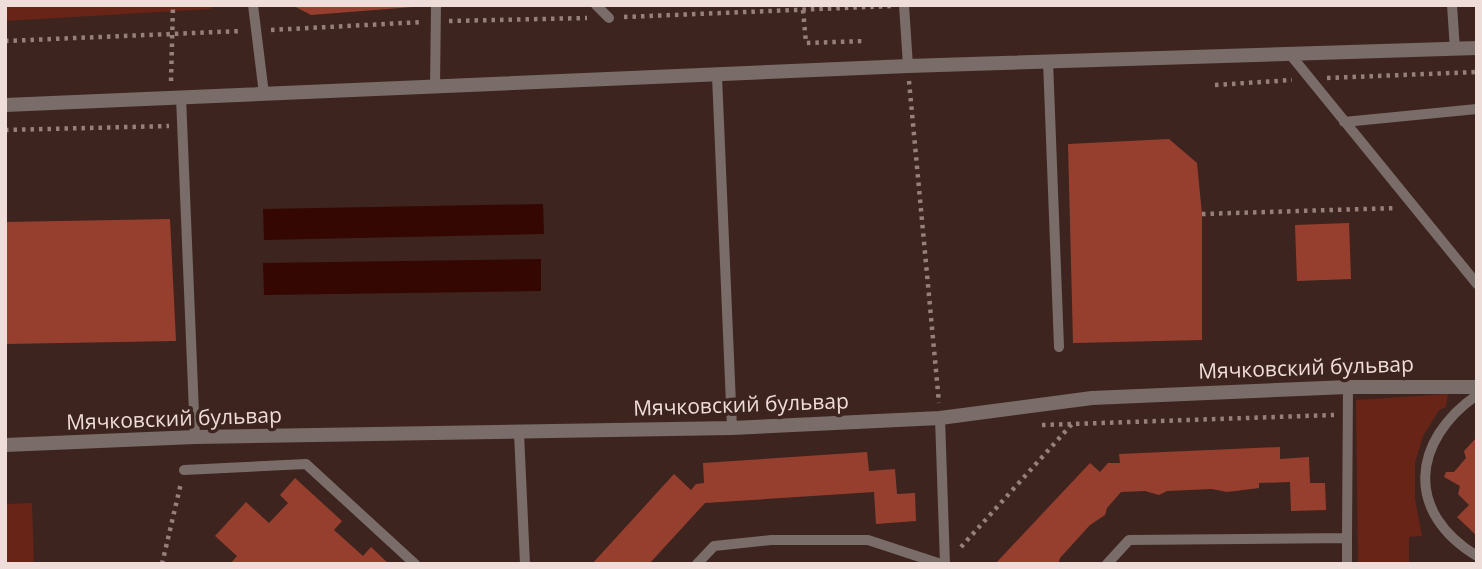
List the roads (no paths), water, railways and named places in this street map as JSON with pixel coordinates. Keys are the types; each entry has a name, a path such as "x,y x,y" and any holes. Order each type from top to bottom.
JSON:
{"street":[{"path":"5,105 908,66 1477,48"},
{"name":"Мячковский бульвар","path":"5,445 195,438 732,428 940,418 1092,398 1348,387 1477,387"}],"lane":[{"path":"253,5 264,94"},
{"path":"435,88 436,5"},
{"path":"596,5 609,18"},
{"path":"903,5 908,66"},
{"path":"1452,5 1454,50"},
{"path":"1289,53 1304,79 1344,122 1477,284"},
{"path":"1048,61 1059,347"},
{"path":"717,76 732,428"},
{"path":"176,97 183,125 195,438"},
{"path":"1344,122 1477,109"},
{"path":"1348,387 1348,564"},
{"path":"1477,395 1439,430 1431,443 1426,473 1431,507 1438,522 1456,542 1477,556"},
{"path":"697,564 714,546 771,540 868,540 943,564 940,418"},
{"path":"519,433 525,564"},
{"path":"184,470 306,464 415,564"},
{"path":"1107,564 1129,540 1347,538"}]}
